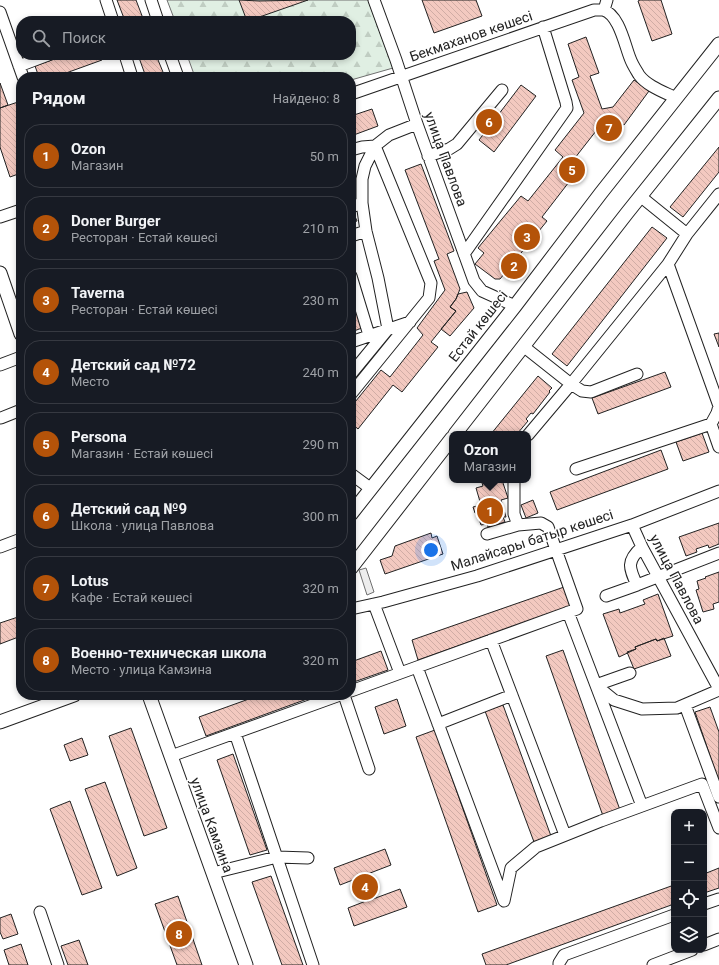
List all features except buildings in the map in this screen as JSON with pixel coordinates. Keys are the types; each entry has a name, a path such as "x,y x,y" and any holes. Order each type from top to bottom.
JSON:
{"main road":[{"name":"Естай көшесі","path":"356,507 719,44"},
{"path":"457,431 640,196 719,98"},
{"path":"0,273 16,319"},
{"path":"356,562 449,442"},
{"path":"0,722 60,700"},
{"name":"улица Камзина","path":"151,700 246,965"}],"street":[{"path":"106,0 111,16"},
{"path":"151,0 156,16"},
{"name":"улица Павлова","path":"374,0 402,76 428,156 476,286 487,294 515,306"},
{"name":"Бекмаханов көшесі","path":"356,92 606,5 622,32 630,59 640,76 649,84 676,98"},
{"path":"0,12 16,57"},
{"path":"464,254 567,108 543,27"},
{"path":"17,60 21,72"},
{"path":"19,66 35,60"},
{"path":"127,60 130,72"},
{"path":"172,60 176,72"},
{"path":"428,156 449,149 457,144 502,90"},
{"path":"388,329 378,278 366,231 356,205 365,166 375,146 389,135 417,124"},
{"path":"356,149 375,146"},
{"path":"356,388 429,298 431,283 375,146"},
{"path":"531,432 668,264 687,234 719,194"},
{"path":"640,196 687,234"},
{"path":"0,217 16,212"},
{"path":"356,234 366,231"},
{"path":"576,469 711,424 717,413 719,406 668,264"},
{"path":"356,292 369,335"},
{"path":"356,340 410,322"},
{"path":"356,368 388,329"},
{"path":"523,346 582,391 591,392 637,374"},
{"path":"0,365 16,359"},
{"path":"1,418 16,412"},
{"path":"711,424 719,447"},
{"path":"356,478 370,488"},
{"path":"514,483 514,514 518,525"},
{"name":"Малайсары батыр көшесі","path":"356,608 477,576 632,525 719,491"},
{"path":"356,689 577,609 551,533 545,524 518,525 487,534"},
{"name":"улица Павлова","path":"632,525 642,547 719,690"},
{"path":"0,547 16,541"},
{"path":"637,585 630,570 630,561 642,547"},
{"path":"606,596 719,553"},
{"path":"374,604 400,673"},
{"path":"568,612 642,806"},
{"path":"491,640 565,835"},
{"path":"416,667 504,901 511,868 536,847 702,784 719,828"},
{"path":"596,685 630,673"},
{"path":"596,685 614,700 642,709 677,708 719,690"},
{"path":"438,724 512,695"},
{"path":"171,756 326,700"},
{"path":"346,700 369,770"},
{"path":"685,705 719,797"},
{"path":"235,733 313,965"},
{"path":"213,873 277,858 308,858"},
{"path":"707,903 719,899"},
{"path":"40,912 58,965"},
{"path":"560,965 559,963 564,954 671,916"},
{"path":"707,944 719,939"},
{"path":"653,965 684,953"}],"green space":[{"path":"167,0 368,0 393,68 356,79 356,72 193,72 189,60 356,60 356,16 173,16"}],"shaded area":[{"path":"366,568 374,592 367,595 359,570"}],"place":[{"name":"Детский сад №9","path":"489,122"},
{"name":"Lotus","path":"609,128"},
{"name":"Persona","path":"572,170"},
{"name":"Taverna","path":"527,237"},
{"name":"Doner Burger","path":"514,266"},
{"name":"Ozon","path":"490,511"},
{"name":"Детский сад №72","path":"365,887"},
{"name":"Военно-техническая школа","path":"179,934"}]}
